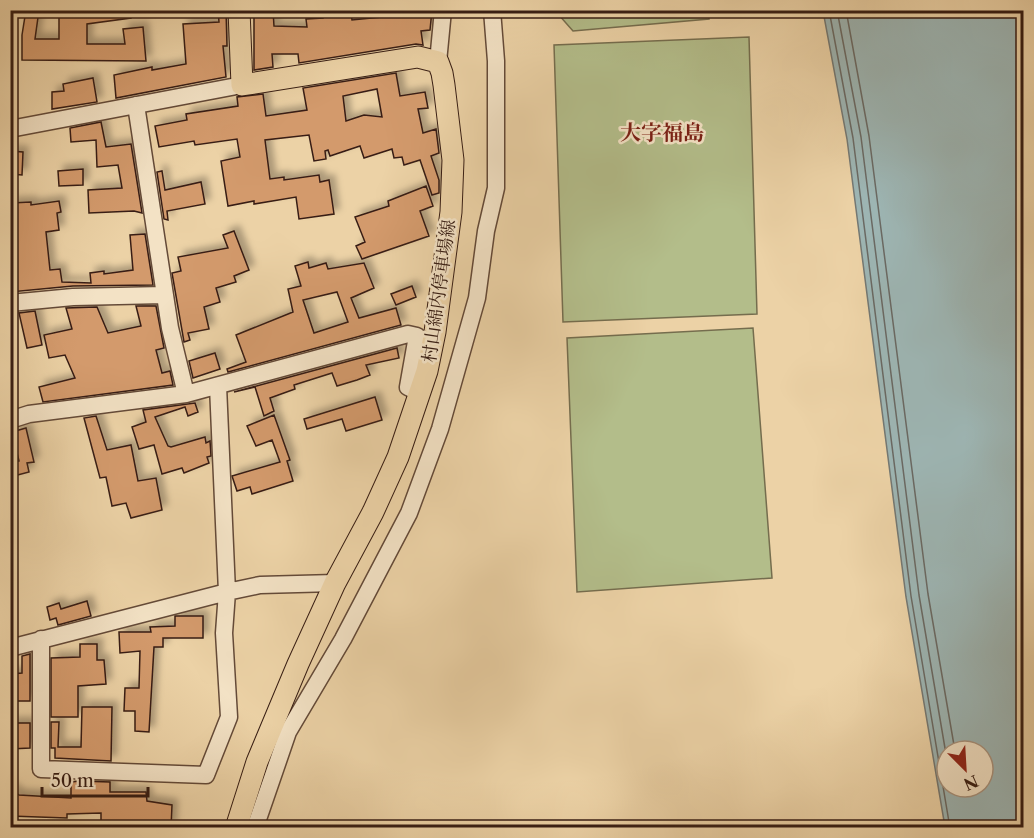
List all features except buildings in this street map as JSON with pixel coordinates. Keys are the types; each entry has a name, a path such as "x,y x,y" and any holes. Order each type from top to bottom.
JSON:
{"main road":[{"path":"240,10 242,85 418,57 438,62"},
{"name":"村山綿内停車場線","path":"236,828 257,762 298,664 335,583 373,512 398,457 427,371 435,332 451,212 452,140 442,73 438,62"}],"street":[{"path":"438,62 443,10"},
{"path":"255,828 288,732 343,639 409,513 440,429 477,298 486,231 496,188 496,61 492,10"},
{"path":"10,129 242,85"},
{"path":"136,105 164,295 186,394"},
{"path":"10,303 73,297 164,295"},
{"path":"10,420 30,414 186,394 408,334 417,336 408,387 420,393"},
{"path":"41,639 41,769 206,775 229,717 224,633 227,592 218,386"},
{"path":"10,648 260,585 335,583"}],"green space":[{"path":"558,11 708,11 709,19 573,31"},
{"path":"749,37 757,314 563,322 554,45"},
{"path":"753,328 772,578 577,592 567,338"}],"water":[{"path":"823,11 1023,11 1023,827 945,827 940,799 995,799 995,739 935,739 935,768 906,597 847,139"}],"district":[{"name":"大字福島","path":"662,133"}]}
